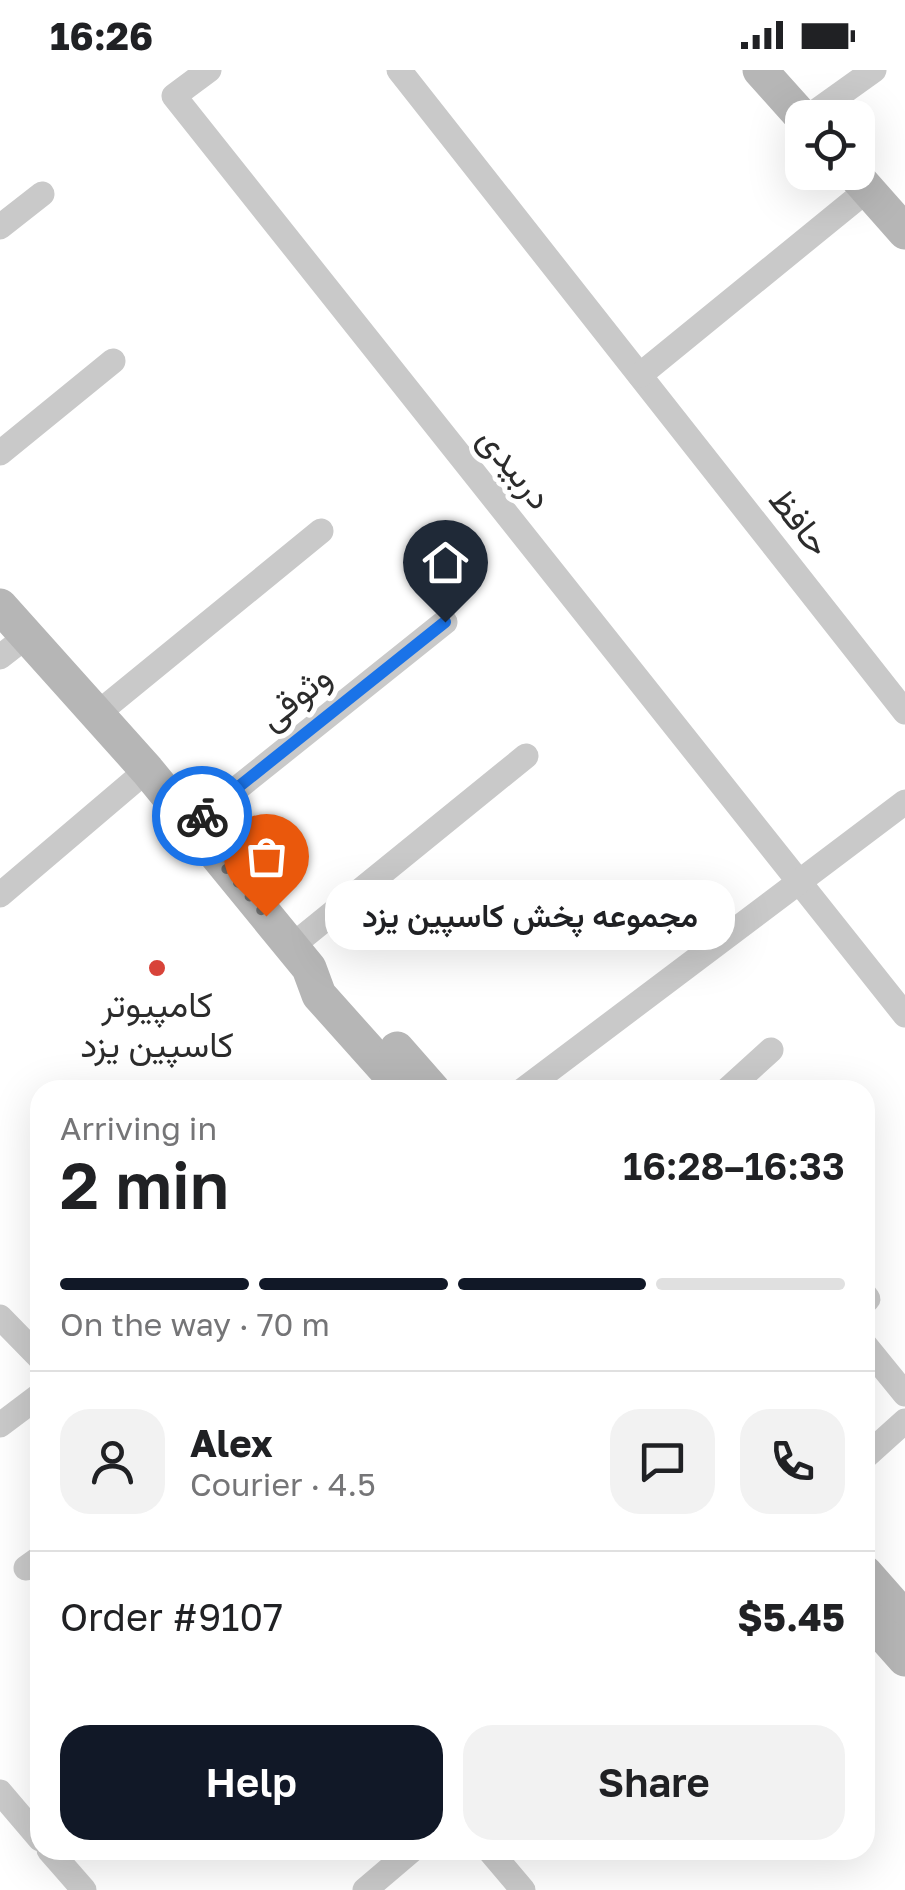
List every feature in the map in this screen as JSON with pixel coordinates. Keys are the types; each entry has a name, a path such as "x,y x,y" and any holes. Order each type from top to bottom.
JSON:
{"main road":[{"path":"760,70 788,100"},
{"path":"867,190 905,232"},
{"path":"0,606 14,646 97,714 148,770 301,957 319,995 395,1080"},
{"path":"301,957 335,980 424,1080"},
{"path":"875,1584 905,1618"},
{"path":"875,1625 905,1659"}],"street":[{"name":"دربیدی","path":"209,70 174,96 905,1015"},
{"name":"حافظ","path":"399,70 905,712"},
{"path":"831,100 874,70"},
{"path":"640,375 849,190"},
{"path":"0,228 42,194"},
{"path":"0,452 113,361"},
{"path":"97,714 321,531"},
{"name":"وثوقی","path":"190,826 445,622"},
{"path":"301,957 526,756"},
{"path":"0,894 148,770"},
{"path":"535,1080 905,802"},
{"path":"738,1080 771,1050"},
{"path":"0,1317 30,1348"},
{"path":"875,1358 905,1394"},
{"path":"0,1425 30,1402"},
{"path":"875,1448 905,1421"},
{"path":"0,1792 30,1827"},
{"path":"58,1860 84,1890"},
{"path":"365,1890 400,1860"},
{"path":"498,1860 523,1890"}],"way so far":[{"path":"202,816 190,826 266,916"}],"place":[{"name":"مجموعه پخش کاسپین یزد","path":"266,916"},
{"name":"کامپیوتر کاسپین یزد","path":"157,968"}],"route":[{"path":"202,816 445,622"}]}
